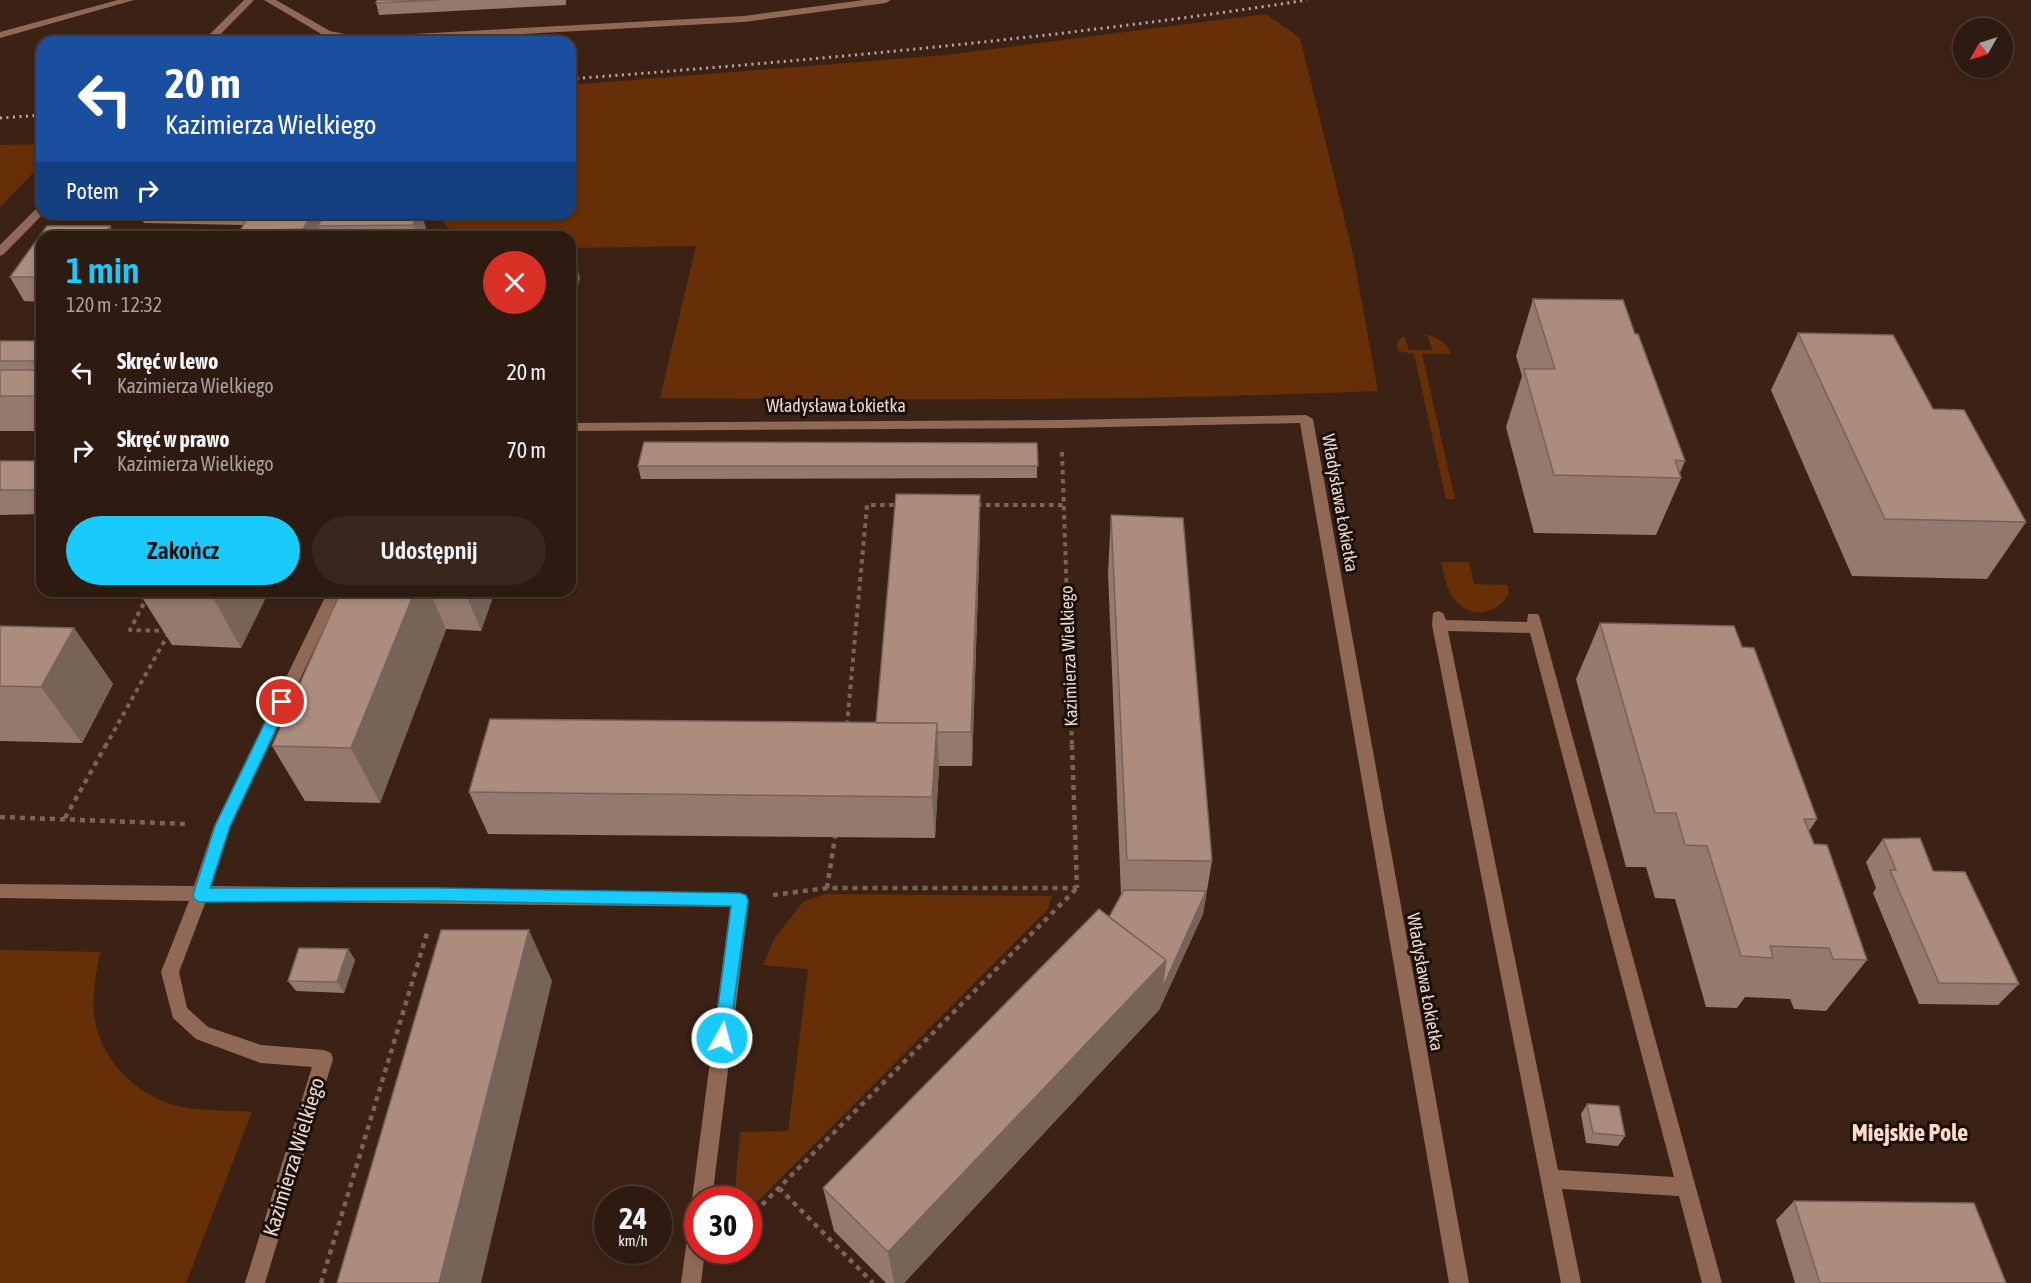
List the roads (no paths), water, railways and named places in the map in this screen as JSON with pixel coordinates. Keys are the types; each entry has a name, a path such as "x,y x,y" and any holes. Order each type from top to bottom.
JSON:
{"street":[{"path":"84,0 89,11"},
{"path":"0,35 129,0"},
{"path":"213,36 249,0"},
{"path":"269,0 327,33 341,36"},
{"path":"432,36 744,19 886,0"},
{"path":"0,252 36,215"},
{"name":"Władysława Łokietka","path":"576,427 1061,424 1306,419 1459,1283"},
{"name":"Kazimierza Wielkiego","path":"255,1283 324,1059 261,1054 202,1033 179,1012 170,972 200,895 222,826 332,597"},
{"path":"1571,1283 1438,621 1534,623 1712,1283"},
{"path":"0,891 740,900 704,1186"},
{"path":"1550,1179 1686,1187"},
{"path":"691,1283 694,1264"}],"railway":[{"path":"576,79 939,47 1123,26 1307,0"},
{"path":"0,118 36,115"}],"district":[{"name":"Miejskie Pole","path":"1910,1133"}]}
